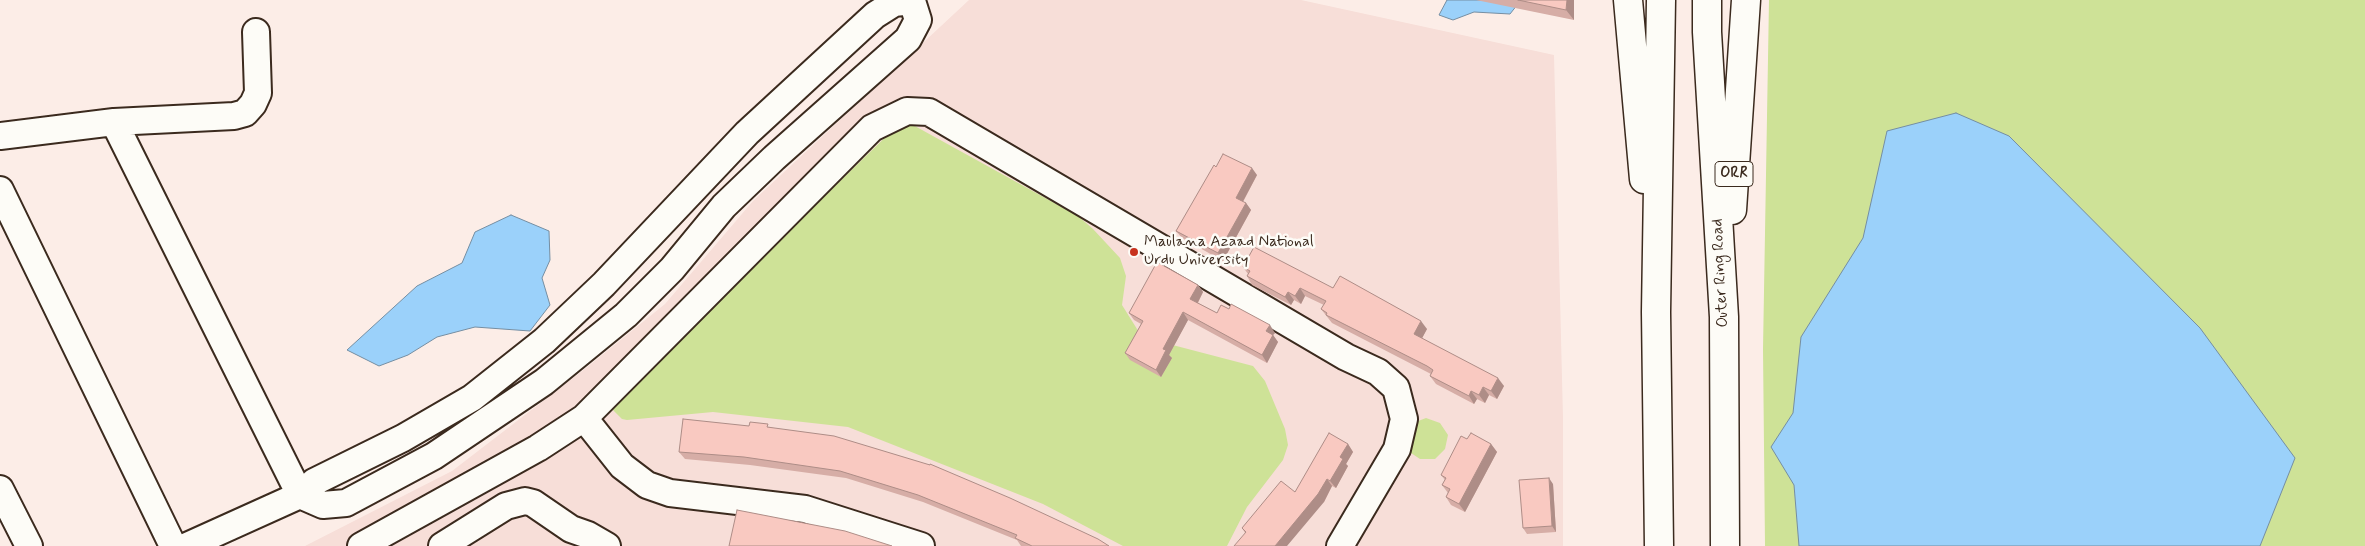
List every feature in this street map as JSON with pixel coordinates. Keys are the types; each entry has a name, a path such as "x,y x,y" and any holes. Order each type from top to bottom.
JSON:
{"highway":[{"path":"1628,0 1629,32 1656,312"},
{"path":"1659,546 1656,312 1661,0"},
{"name":"Outer Ring Road","path":"1707,0 1706,32 1724,317 1725,546"},
{"name":"ORR","path":"1724,317 1746,0"}],"street":[{"path":"114,122 300,495 324,505 346,503 434,456 552,376 626,315 672,269 739,192 774,158 908,39 918,20 912,1 894,4 875,15 747,133 604,284 529,352 472,398 402,438 314,482 300,495 187,546"},
{"path":"0,136 114,122 234,116 245,113 253,104 258,93 256,32"},
{"path":"371,544 538,448 584,418 872,128 907,111 930,112 1337,352 1378,372 1396,388 1404,418 1396,450 1340,546"},
{"path":"0,190 173,546"},
{"path":"584,418 622,466 647,485 670,493 805,509 921,546"},
{"path":"0,489 29,546"},
{"path":"442,546 506,506 525,501 533,503 571,528 607,546"}],"shaded area":[{"name":"Maulana Azaad National Urdu University","path":"969,0 1301,0 1554,55 1563,418 1563,546 305,546 452,471 586,368 665,304 753,201"}],"green space":[{"path":"1769,0 2365,0 2365,546 1765,546 1763,349"},
{"path":"901,122 913,125 1078,216 1093,229 1120,258 1126,276 1122,305 1142,337 1253,366 1265,381 1285,429 1288,445 1283,460 1247,507 1227,546 1123,546 1043,504 848,427 713,412 627,420 622,419 613,410 611,406 711,306"},
{"path":"1426,418 1440,423 1448,435 1445,449 1435,459 1420,459 1408,451 1413,423"}],"water":[{"path":"1447,0 1521,0 1510,14 1474,12 1453,20 1439,15"},
{"path":"1956,113 2009,136 2200,328 2295,458 2260,546 1799,546 1794,485 1771,447 1793,413 1801,337 1863,238 1887,131"},
{"path":"511,215 549,231 550,260 542,278 550,305 530,331 475,327 437,337 408,355 379,366 347,350 417,286 462,263 475,232"}],"building":[{"path":"1518,0 1567,0 1566,10"},
{"path":"1223,154 1252,168 1236,198 1246,203 1218,253 1176,231 1214,165 1216,167"},
{"path":"1254,247 1333,288 1340,276 1421,321 1414,334 1498,378 1491,391 1483,387 1479,395 1471,391 1469,396 1430,376 1433,370 1427,366 1326,315 1327,313 1321,309 1326,301 1300,288 1295,296 1288,292 1285,297 1247,276 1250,271 1243,267"},
{"path":"1157,262 1198,285 1190,299 1217,313 1221,305 1229,309 1231,304 1270,325 1266,331 1273,335 1262,355 1183,312 1163,349 1166,350 1156,370 1125,353 1143,321 1129,313"},
{"path":"683,419 749,426 750,422 768,424 767,427 834,436 930,464 1010,498 1109,546 1032,546 1015,538 1017,535 918,495 840,471 744,457 679,452"},
{"path":"1329,433 1348,444 1340,457 1343,459 1330,481 1327,479 1318,494 1275,546 1234,546 1246,532 1242,528 1281,481 1295,492"},
{"path":"1471,433 1491,444 1459,504 1446,497 1450,489 1442,485 1446,478 1441,475 1461,436 1467,439"},
{"path":"1549,478 1552,526 1523,528 1519,480"},
{"path":"737,510 845,531 892,546 729,546"}],"place":[{"name":"Maulana Azaad National Urdu University","path":"1134,252"}]}
